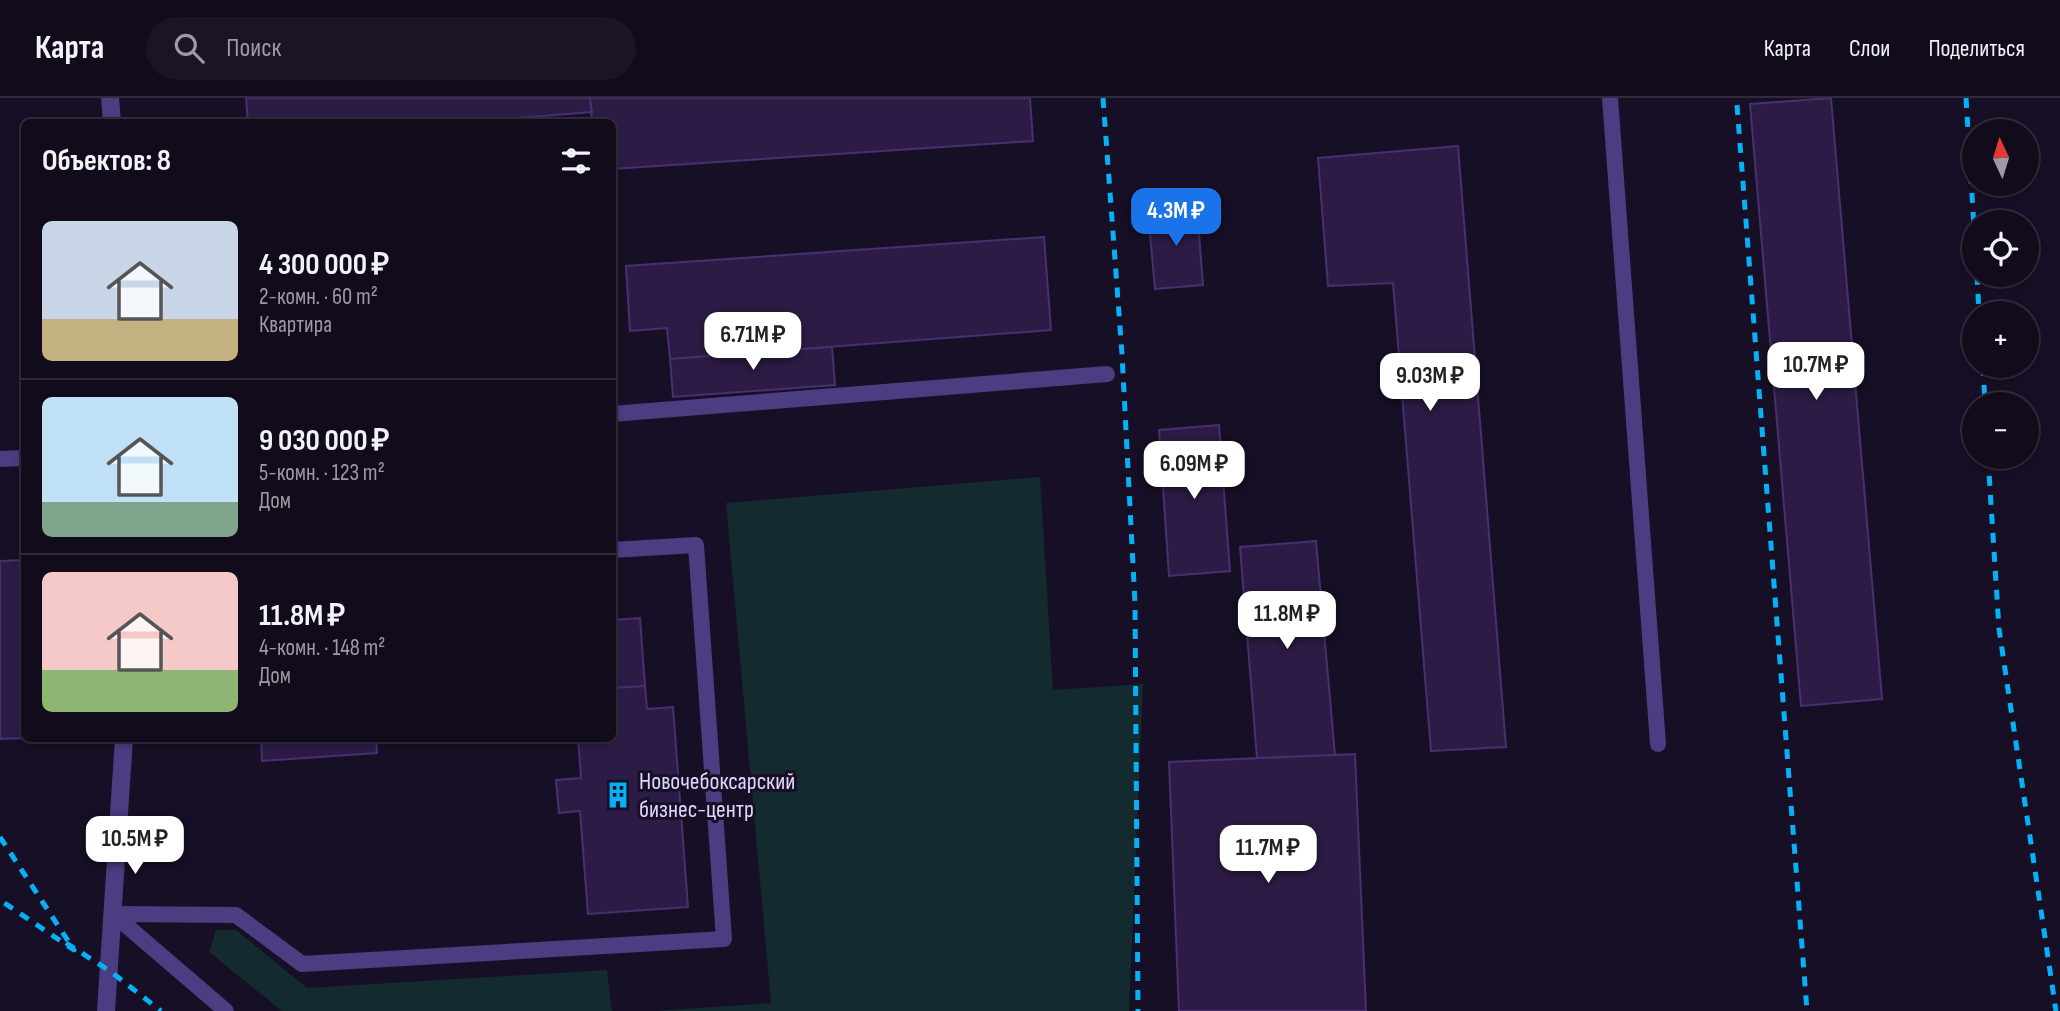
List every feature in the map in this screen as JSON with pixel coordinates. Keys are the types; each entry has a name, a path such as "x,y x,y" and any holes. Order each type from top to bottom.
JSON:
{"street":[{"path":"110,98 112,119"},
{"path":"106,1011 124,742"}],"lane":[{"path":"1610,98 1658,744"},
{"path":"616,414 1107,374"},
{"path":"0,459 21,458"},
{"path":"113,914 236,915 302,964 724,939 696,545 616,550"},
{"path":"113,914 226,1011"}],"green space":[{"path":"1040,477 1053,690 1143,684 1129,1011 655,1011 771,1003 726,503"},
{"path":"216,930 236,930 307,988 607,970 612,1011 282,1011 209,952"}],"building":[{"path":"246,98 590,98 592,112 504,119 248,119"},
{"path":"590,98 1030,98 1033,141 616,169 616,119 592,119"},
{"path":"1831,98 1882,699 1801,706 1750,104"},
{"path":"1458,146 1506,747 1431,751 1393,283 1328,286 1318,158"},
{"path":"1197,208 1203,285 1155,289 1148,212"},
{"path":"1044,237 1051,330 670,359 667,328 630,331 626,266"},
{"path":"832,347 835,385 673,397 670,359"},
{"path":"1219,425 1230,571 1169,576 1159,430"},
{"path":"1316,541 1335,755 1257,758 1240,547"},
{"path":"21,560 21,738 0,739 0,561"},
{"path":"640,618 645,686 616,688 616,620"},
{"name":"Новочебоксарский бизнес-центр","path":"645,686 647,709 673,707 688,907 588,914 580,811 559,813 556,780 581,778 578,742 616,742 616,688"},
{"path":"261,742 376,742 377,753 262,761"},
{"path":"1355,754 1366,1011 1179,1011 1169,762"}],"railway":[{"path":"1103,98 1122,354 1135,603 1138,1011"},
{"path":"1966,98 1973,210"},
{"path":"1737,105 1807,1011"},
{"path":"1978,287 1978,301"},
{"path":"1984,378 1984,392"},
{"path":"1989,469 1999,629 2056,1011"},
{"path":"0,837 74,950 0,900"},
{"path":"66,943 110,971 161,1011"}],"place":[{"name":"Новочебоксарский бизнес-центр","path":"618,795"}]}
